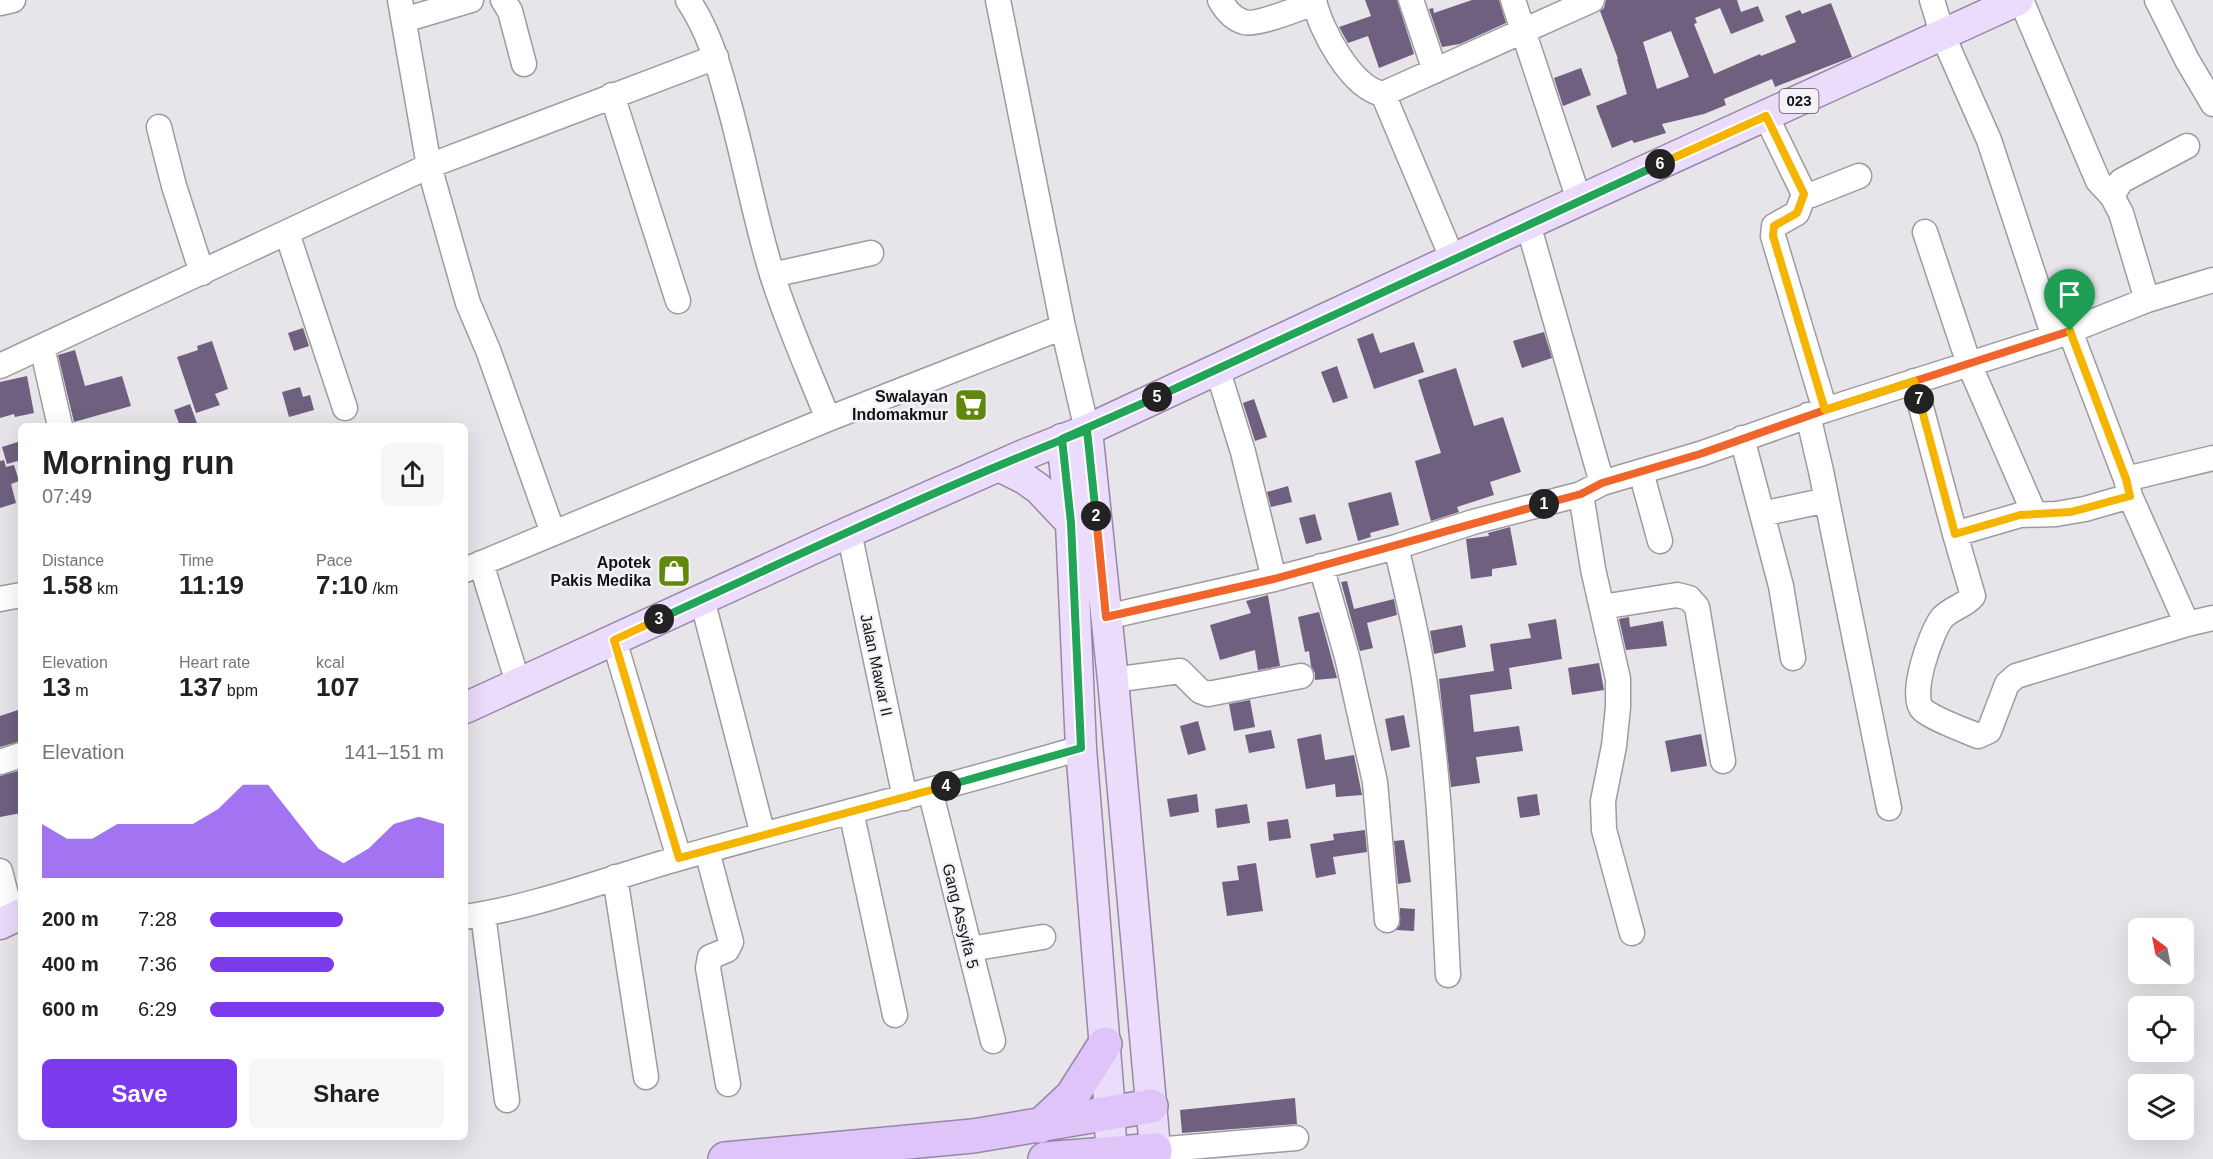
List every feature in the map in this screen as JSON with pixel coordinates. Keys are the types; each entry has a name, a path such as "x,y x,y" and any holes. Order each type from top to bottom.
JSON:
{"highway":[{"path":"1040,1126 1072,1095 1105,1044"},
{"path":"725,1159 973,1136 1151,1106"},
{"path":"1045,1159 1155,1154"}],"main road":[{"name":"023","path":"468,707 849,532 1075,434 1579,200 2019,0"},
{"path":"1075,434 1071,523 1081,748 1105,1044 1111,1156"},
{"path":"1075,434 1106,617 1155,1154"},
{"path":"999,466 1039,489 1071,523"}],"street":[{"path":"0,3 13,0"},
{"path":"471,0 402,10 429,166 468,303 488,350 553,533"},
{"path":"503,0 510,10 524,64"},
{"path":"688,0 701,20 716,57 739,136 772,276 828,419"},
{"path":"998,0 1063,327 1075,434"},
{"path":"1220,0 1231,15 1245,23 1259,21 1314,2 1325,32 1349,70 1368,88 1383,94 1453,260"},
{"path":"1412,0 1435,71"},
{"path":"1513,0 1579,200"},
{"path":"1383,94 1592,0"},
{"path":"1932,0 1943,36 1989,140 2062,334 2187,624"},
{"path":"2019,0 2098,181 2112,196 2121,213 2147,300"},
{"path":"2157,0 2187,60 2213,104"},
{"path":"1383,94 1522,32"},
{"path":"0,366 429,166 716,57"},
{"path":"612,95 678,301"},
{"path":"1766,116 1804,194 1797,213 1774,226 1773,236 1816,412 1827,500 1888,808"},
{"path":"159,127 174,186 202,273"},
{"path":"2112,196 2121,181 2187,146"},
{"path":"1804,194 1811,195 1859,176"},
{"path":"1528,224 1592,489 1593,569 1618,679 1614,746 1603,801 1604,830 1632,933"},
{"path":"287,232 345,408"},
{"path":"1925,232 1969,364 2034,513"},
{"path":"772,276 871,254"},
{"path":"1106,617 1274,579 1396,547 1473,522 1592,489 1700,454 1816,412 2062,334 2147,300 2213,280"},
{"path":"518,683 473,567 828,419 1063,327"},
{"path":"42,346 59,423"},
{"path":"1217,368 1243,452 1274,579"},
{"path":"1914,381 1972,596 1946,614 1934,631 1921,665 1918,703 1924,712 1978,736 1989,731 2007,684 2016,676 2213,618"},
{"path":"1742,438 1781,586 1793,658"},
{"path":"1955,534 2020,515 2078,511 2128,488 2213,458"},
{"path":"1641,472 1660,541"},
{"path":"1762,514 1827,500"},
{"name":"Jalan Mawar II","path":"849,532 905,798"},
{"path":"1396,547 1412,609 1425,687 1440,818 1448,975"},
{"path":"1321,566 1347,657 1375,782 1387,920"},
{"path":"1602,607 1677,595 1689,598 1697,607 1723,761"},
{"path":"0,599 18,596"},
{"path":"702,599 763,835"},
{"path":"614,640 679,858"},
{"path":"1113,680 1180,672 1200,691 1208,694 1301,676"},
{"path":"507,1100 474,915 501,912 706,850 905,798 1081,748"},
{"path":"0,762 18,756"},
{"name":"Gang Assyifa 5","path":"930,790 993,1041"},
{"path":"851,811 895,1015"},
{"path":"706,850 731,942 727,950 710,957 708,968 728,1084"},
{"path":"0,871 11,919"},
{"path":"615,878 646,1077"},
{"path":"970,949 1043,937"},
{"path":"1155,1154 1296,1138"}],"building":[{"path":"1365,0 1397,0 1414,54 1379,68 1368,36 1348,43 1339,27 1371,16"},
{"path":"1472,0 1499,0 1506,23 1460,44 1442,47 1429,9 1433,8 1434,13"},
{"path":"1606,0 1737,0 1741,12 1758,6 1764,21 1731,34 1720,8 1695,18 1697,23 1694,24 1714,74 1760,54 1761,56 1796,42 1785,16 1800,10 1802,14 1831,3 1852,57 1775,87 1772,79 1724,99 1726,105 1704,114 1662,124 1666,133 1634,143 1632,140 1612,148 1596,106 1627,94 1618,59 1600,11 1604,8","holes":["1671,31 1689,77 1657,89 1643,42"]},
{"path":"1581,68 1591,95 1563,106 1554,78"},
{"path":"303,328 309,346 294,351 288,333"},
{"path":"1544,332 1552,358 1522,368 1513,341"},
{"path":"1373,333 1380,353 1414,342 1424,372 1374,389 1357,339"},
{"path":"212,341 228,389 215,394 220,405 196,413 177,357 198,350 197,346"},
{"path":"75,350 85,386 122,376 131,406 74,422 58,355"},
{"path":"1337,366 1348,398 1333,403 1321,372"},
{"path":"1456,368 1474,426 1503,417 1521,472 1490,482 1494,495 1457,507 1459,512 1431,521 1415,461 1441,453 1418,380"},
{"path":"27,376 34,413 15,417 14,414 0,418 0,382"},
{"path":"300,387 303,397 310,395 314,410 289,417 282,392"},
{"path":"1254,399 1267,437 1255,441 1243,403"},
{"path":"190,404 197,423 179,423 174,410"},
{"path":"18,442 18,461 7,464 2,447"},
{"path":"4,460 6,467 14,465 18,481 11,484 16,503 0,508 0,461"},
{"path":"1288,486 1292,502 1271,507 1267,492"},
{"path":"1391,492 1399,525 1370,533 1371,537 1358,541 1348,503"},
{"path":"1315,514 1322,540 1306,544 1299,518"},
{"path":"1510,527 1517,565 1492,569 1492,576 1471,579 1466,539 1489,536 1488,533"},
{"path":"1347,581 1354,609 1394,599 1397,615 1367,623 1373,648 1360,651 1341,582"},
{"path":"1268,595 1280,666 1258,670 1255,650 1220,660 1210,625 1251,613 1246,601"},
{"path":"1319,612 1337,678 1315,680 1309,651 1305,652 1298,617"},
{"path":"1629,617 1630,627 1663,621 1667,646 1626,650 1619,619"},
{"path":"1556,619 1562,659 1509,668 1512,689 1470,695 1474,732 1519,726 1523,751 1476,757 1480,783 1451,787 1439,679 1494,671 1490,644 1531,638 1528,624"},
{"path":"1462,625 1466,647 1434,654 1430,631"},
{"path":"1599,663 1604,690 1572,695 1568,668"},
{"path":"1250,700 1255,727 1234,731 1229,704"},
{"path":"18,710 18,742 0,747 0,716"},
{"path":"1404,715 1410,747 1391,751 1385,719"},
{"path":"1198,721 1206,750 1188,755 1180,726"},
{"path":"1271,730 1275,748 1249,753 1245,735"},
{"path":"1321,734 1325,760 1354,755 1362,795 1336,797 1335,784 1306,789 1297,739"},
{"path":"1701,734 1707,766 1671,772 1665,741"},
{"path":"18,771 18,814 0,817 0,776"},
{"path":"1197,794 1199,812 1170,817 1167,799"},
{"path":"1537,794 1540,815 1520,818 1517,797"},
{"path":"1247,804 1250,823 1217,828 1215,809"},
{"path":"1288,819 1291,838 1269,841 1267,822"},
{"path":"1365,830 1367,852 1333,857 1336,874 1316,878 1310,844 1334,840 1333,834"},
{"path":"1404,840 1411,882 1398,884 1394,841"},
{"path":"1256,863 1263,911 1227,916 1222,882 1239,880 1237,866"},
{"path":"1400,908 1415,909 1414,931 1396,930 1400,925"},
{"path":"1295,1098 1297,1124 1182,1133 1180,1110"}],"place":[{"name":"Swalayan Indomakmur","path":"971,405"},
{"name":"Apotek Pakis Medika","path":"674,571"}],"route":[{"path":"2070,331 1870,395 1825,410 1742,438 1700,454 1602,483 1581,494 1473,522 1396,547 1274,579 1106,617 1087,430 1062,439 1021,456 849,532 614,640 679,858 1081,748 1071,523 1062,439 1087,430 1528,224 1766,116 1804,194 1795,216 1774,226 1773,236 1825,410 1914,381 1955,534 2020,515 2071,512 2130,496 2126,479 2070,331"}]}
